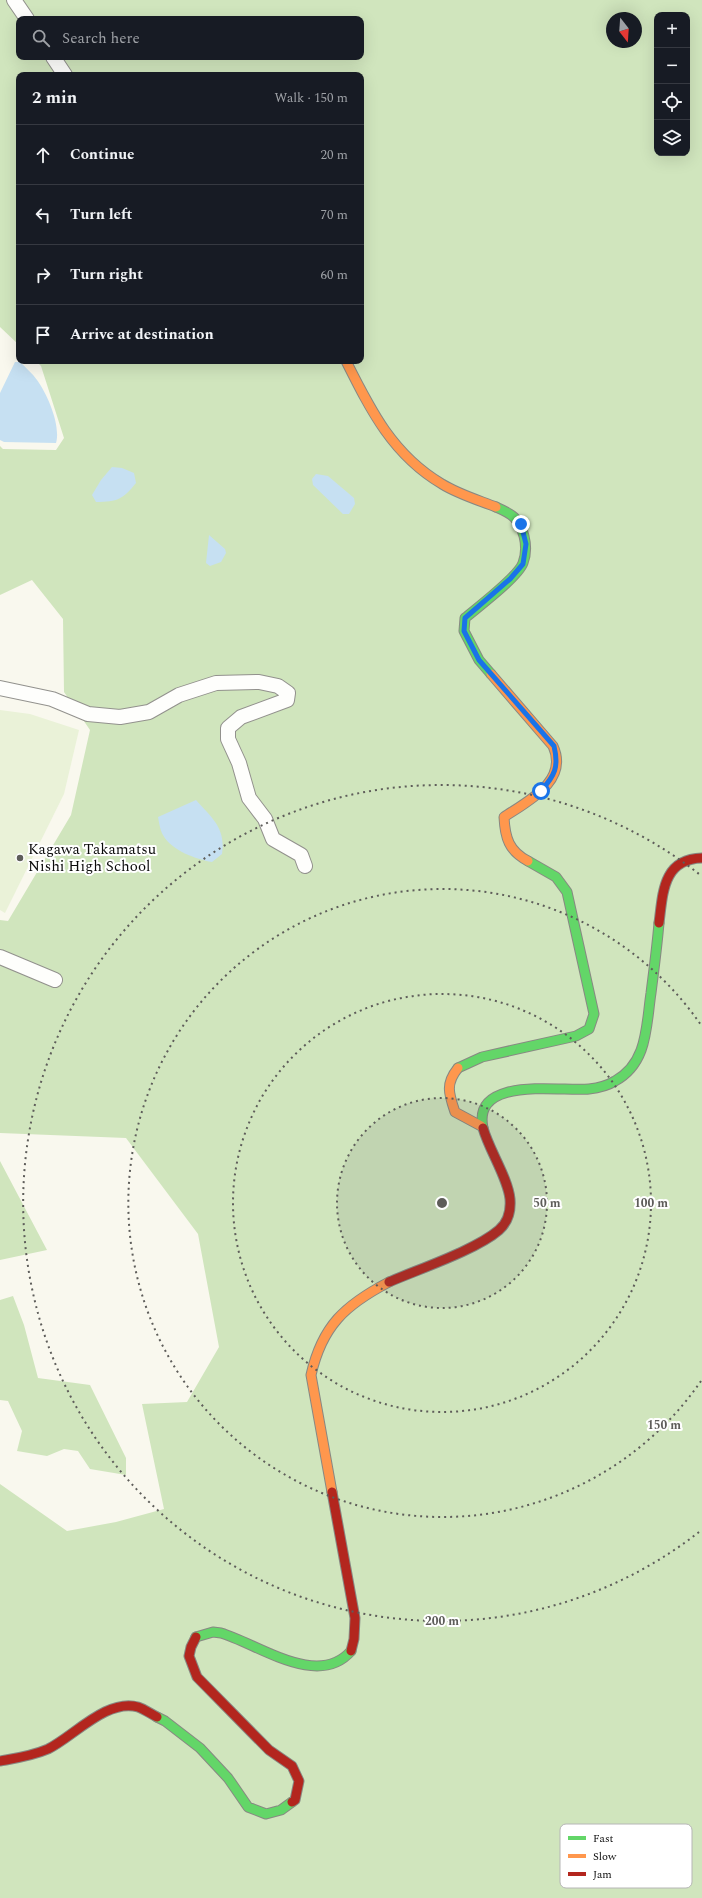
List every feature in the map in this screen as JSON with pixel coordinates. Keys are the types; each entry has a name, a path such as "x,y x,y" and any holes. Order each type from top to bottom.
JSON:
{"street":[{"path":"14,0 25,16"},
{"path":"55,60 63,72"},
{"path":"348,364 360,389 392,442 415,465 443,485 509,513 521,524 526,544 523,564 510,579 465,618 464,631 479,660 554,746 557,760 553,778 541,791 504,817 504,833 515,855 557,878 567,892 594,1014 589,1029 576,1036 482,1057 458,1068 450,1078 449,1094 455,1112 481,1126"},
{"path":"0,688 52,699 88,714 120,717 149,712 179,695 216,683 259,682 278,686 288,693 287,700 241,717 228,728 228,739 239,763 250,798 265,819 273,839 301,855 305,866"},
{"path":"0,1761 29,1756 49,1748 82,1725 117,1706 137,1707 165,1721 200,1748 228,1778 248,1807 266,1814 281,1810 295,1800 299,1781 292,1766 269,1750 197,1677 188,1663 190,1646 197,1636 214,1632 229,1636 280,1658 310,1665 326,1666 340,1661 351,1652 355,1638 356,1618 311,1375 315,1356 324,1337 335,1320 363,1297 463,1250 502,1228 508,1216 510,1199 505,1182 481,1126 482,1114 485,1106 496,1096 512,1091 532,1088 587,1091 602,1088 617,1082 628,1072 639,1057 646,1038 659,922 668,876 678,863 692,858 702,858"},
{"path":"0,958 56,980"}],"green space":[{"path":"0,0 702,0 702,1898 0,1898 0,1484 67,1531 116,1522 164,1509 142,1404 187,1402 219,1347 198,1234 126,1138 0,1133 0,920 8,921 71,815 90,730 64,692 63,619 32,580 0,595 0,446 3,449 56,450 64,438 41,366 39,364 364,364 364,72 16,72 16,342 0,327"},
{"name":"Kagawa Takamatsu Nishi High School","path":"0,710 30,714 79,730 64,794 5,913 0,910"},
{"path":"0,1161 47,1250 0,1260"},
{"path":"13,1296 24,1325 38,1378 90,1385 126,1458 126,1475 90,1469 78,1451 64,1449 47,1456 17,1451 22,1431 8,1401 0,1400 0,1300"}],"water":[{"path":"15,362 16,364 22,364 37,380 49,402 57,428 56,443 4,442 0,440 0,393"},
{"path":"112,467 122,468 134,473 136,483 127,493 115,500 96,502 92,495 101,480"},
{"path":"316,474 328,476 354,498 355,504 349,514 343,514 313,485 312,479"},
{"path":"209,535 225,549 226,553 221,562 210,566 206,563"},
{"path":"196,800 212,818 220,830 222,837 222,854 212,862 199,859 178,850 167,841 160,828 158,817"}],"traffic: fast":[{"path":"491,674 479,660 464,631 465,618 514,576 520,569 525,557 525,542 520,525 514,517 496,507"},
{"path":"458,1068 482,1057 576,1036 589,1029 594,1014 567,892 556,877 528,861"},
{"path":"483,1128 483,1111 491,1100 504,1093 521,1090 589,1089 599,1087 615,1081 626,1073 634,1064 644,1043 659,923"},
{"path":"196,1637 213,1632 221,1633 236,1638 270,1654 305,1665 322,1666 337,1662 351,1651"},
{"path":"157,1717 165,1721 200,1748 228,1778 248,1807 266,1814 281,1810 292,1802"}],"traffic: slow":[{"path":"348,364 374,414 397,446 410,460 448,488 496,507"},
{"path":"491,674 553,746 556,758 555,770 551,780 544,789 504,817 509,843 516,853 528,861"},
{"path":"458,1068 451,1079 449,1089 455,1112 481,1126"},
{"path":"332,1492 311,1375 322,1343 329,1330 338,1319 360,1299 389,1282"}],"traffic: jam":[{"path":"659,923 664,889 667,879 672,871 679,864 689,860 702,858"},
{"path":"389,1282 447,1259 476,1245 499,1230 505,1223 510,1208 509,1191 483,1128"},
{"path":"332,1492 355,1618 354,1639 351,1651"},
{"path":"196,1637 191,1647 189,1656 197,1677 269,1750 292,1766 299,1781 295,1800 292,1802"},
{"path":"0,1761 18,1758 48,1749 102,1713 114,1708 126,1706 138,1707 157,1717"}],"place":[{"name":"Kagawa Takamatsu Nishi High School","path":"20,858"}],"route":[{"path":"521,524 526,544 523,564 510,579 485,599 465,618 464,631 479,660 554,746 557,760 553,778 541,791"}]}
